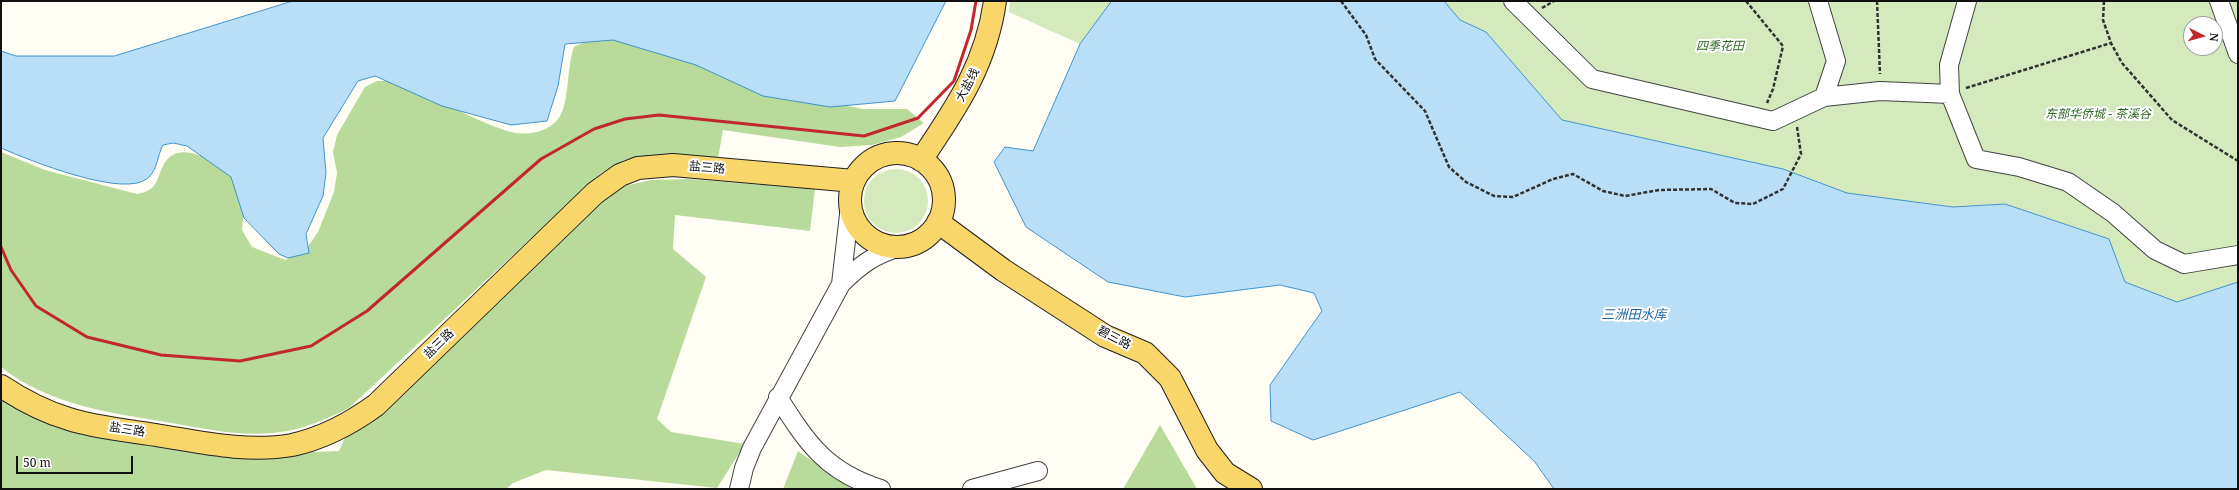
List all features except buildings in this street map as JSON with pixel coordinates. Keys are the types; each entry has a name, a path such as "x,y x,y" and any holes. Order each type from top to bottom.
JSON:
{"main road":[{"name":"大盐线","path":"921,160 951,115 981,59 987,43 995,1"},
{"path":"888,154 905,154 921,160 937,176 942,188 942,211 938,222 922,239 900,247 878,243 868,238 859,229 850,206 854,181 867,163 888,154"},
{"name":"盐三路","path":"1,386 22,400 46,411 69,419 98,426 233,447 290,445 335,431 376,405 595,193 620,175 638,168 673,165 854,181"},
{"name":"碧三路","path":"938,222 1002,270 1105,336 1145,353 1170,378 1206,450 1226,473 1252,489"}],"street":[{"path":"1513,1 1592,79 1773,121 1824,97 1880,91 1950,94"},
{"path":"1818,1 1836,60 1824,97"},
{"path":"1967,1 1949,65 1950,94 1976,159 2019,167 2068,182 2113,214 2155,250 2184,264 2238,255"},
{"path":"2219,1 2238,54"},
{"path":"842,284 850,206"},
{"path":"736,488 752,448 778,397 842,284 871,257 900,247"},
{"path":"778,397 792,419 823,458 838,471 857,482 881,489"},
{"path":"972,489 1038,471"}],"path":[{"path":"1341,1 1366,35 1376,59 1425,111 1449,167 1466,182 1494,196 1513,197 1553,178 1572,174 1603,190 1625,196 1659,190 1711,189 1735,203 1754,204 1783,189 1801,154 1794,111"},
{"path":"1746,1 1783,46 1773,89 1759,118"},
{"path":"1877,1 1880,91"},
{"path":"2104,1 2103,20 2111,43 2122,63 2172,120 2238,161"},
{"path":"1950,94 2111,43"}],"green space":[{"path":"1010,1 1112,1 1080,44 1009,12"},
{"name":"东部华侨城 - 茶溪谷","path":"1444,1 2238,1 2238,282 2177,302 2125,282 2109,239 2005,204 1953,207 1847,193 1783,169 1562,120 1486,32 1460,20"},
{"path":"599,35 636,42 780,93 863,109 907,109 924,123 901,137 872,145 840,147 723,130 718,158 650,155 624,160 600,174 349,408 321,421 292,430 259,434 234,433 127,416 83,406 40,391 1,367 1,152 45,170 137,194 148,191 154,186 168,158 176,153 186,152 196,154 216,163 234,174 244,209 242,230 252,247 285,260 305,251 318,232 334,192 337,173 333,152 337,135 365,87 377,81 393,81 422,92 492,126 514,133 522,134 538,132 552,125 562,112 566,97 570,63 574,47"},
{"path":"890,169 902,169 919,178 926,189 928,201 926,213 919,224 902,233 890,233 878,228 869,219 864,207 864,195 869,183 878,174"},
{"path":"689,179 815,189 810,231 675,215 673,249 706,277 657,419 671,432 745,444 717,488 546,470 513,483 506,489 1,489 1,398 29,416 74,433 206,455 250,458 290,453 339,451 347,433 561,231 620,187 651,180"},
{"path":"1160,425 1197,489 1123,489"},
{"path":"798,451 852,489 783,489"}],"water":[{"path":"293,1 946,1 895,101 830,107 763,96 696,65 613,40 565,44 558,86 547,121 511,125 442,106 375,76 358,81 323,138 326,173 323,196 306,234 309,253 288,258 279,254 244,218 231,177 187,146 173,143 163,145 156,167 148,178 136,183 119,184 98,181 53,168 1,148 1,51 16,56 114,56"},
{"name":"三洲田水库","path":"1112,1 1444,1 1460,20 1486,32 1562,120 1783,169 1847,193 1953,207 2005,204 2109,239 2125,282 2177,302 2238,282 2238,489 1554,489 1535,462 1460,392 1313,440 1271,421 1270,385 1322,311 1314,293 1280,285 1185,297 1108,282 1026,227 994,162 1005,147 1033,151 1080,44"}],"railway":[{"path":"1,247 11,270 36,306 87,337 161,355 240,361 311,346 367,311 541,159 594,129 625,119 659,115 864,136 918,118 954,81 971,30 976,1"}],"park label":[{"name":"四季花田","path":"1720,47"}]}
